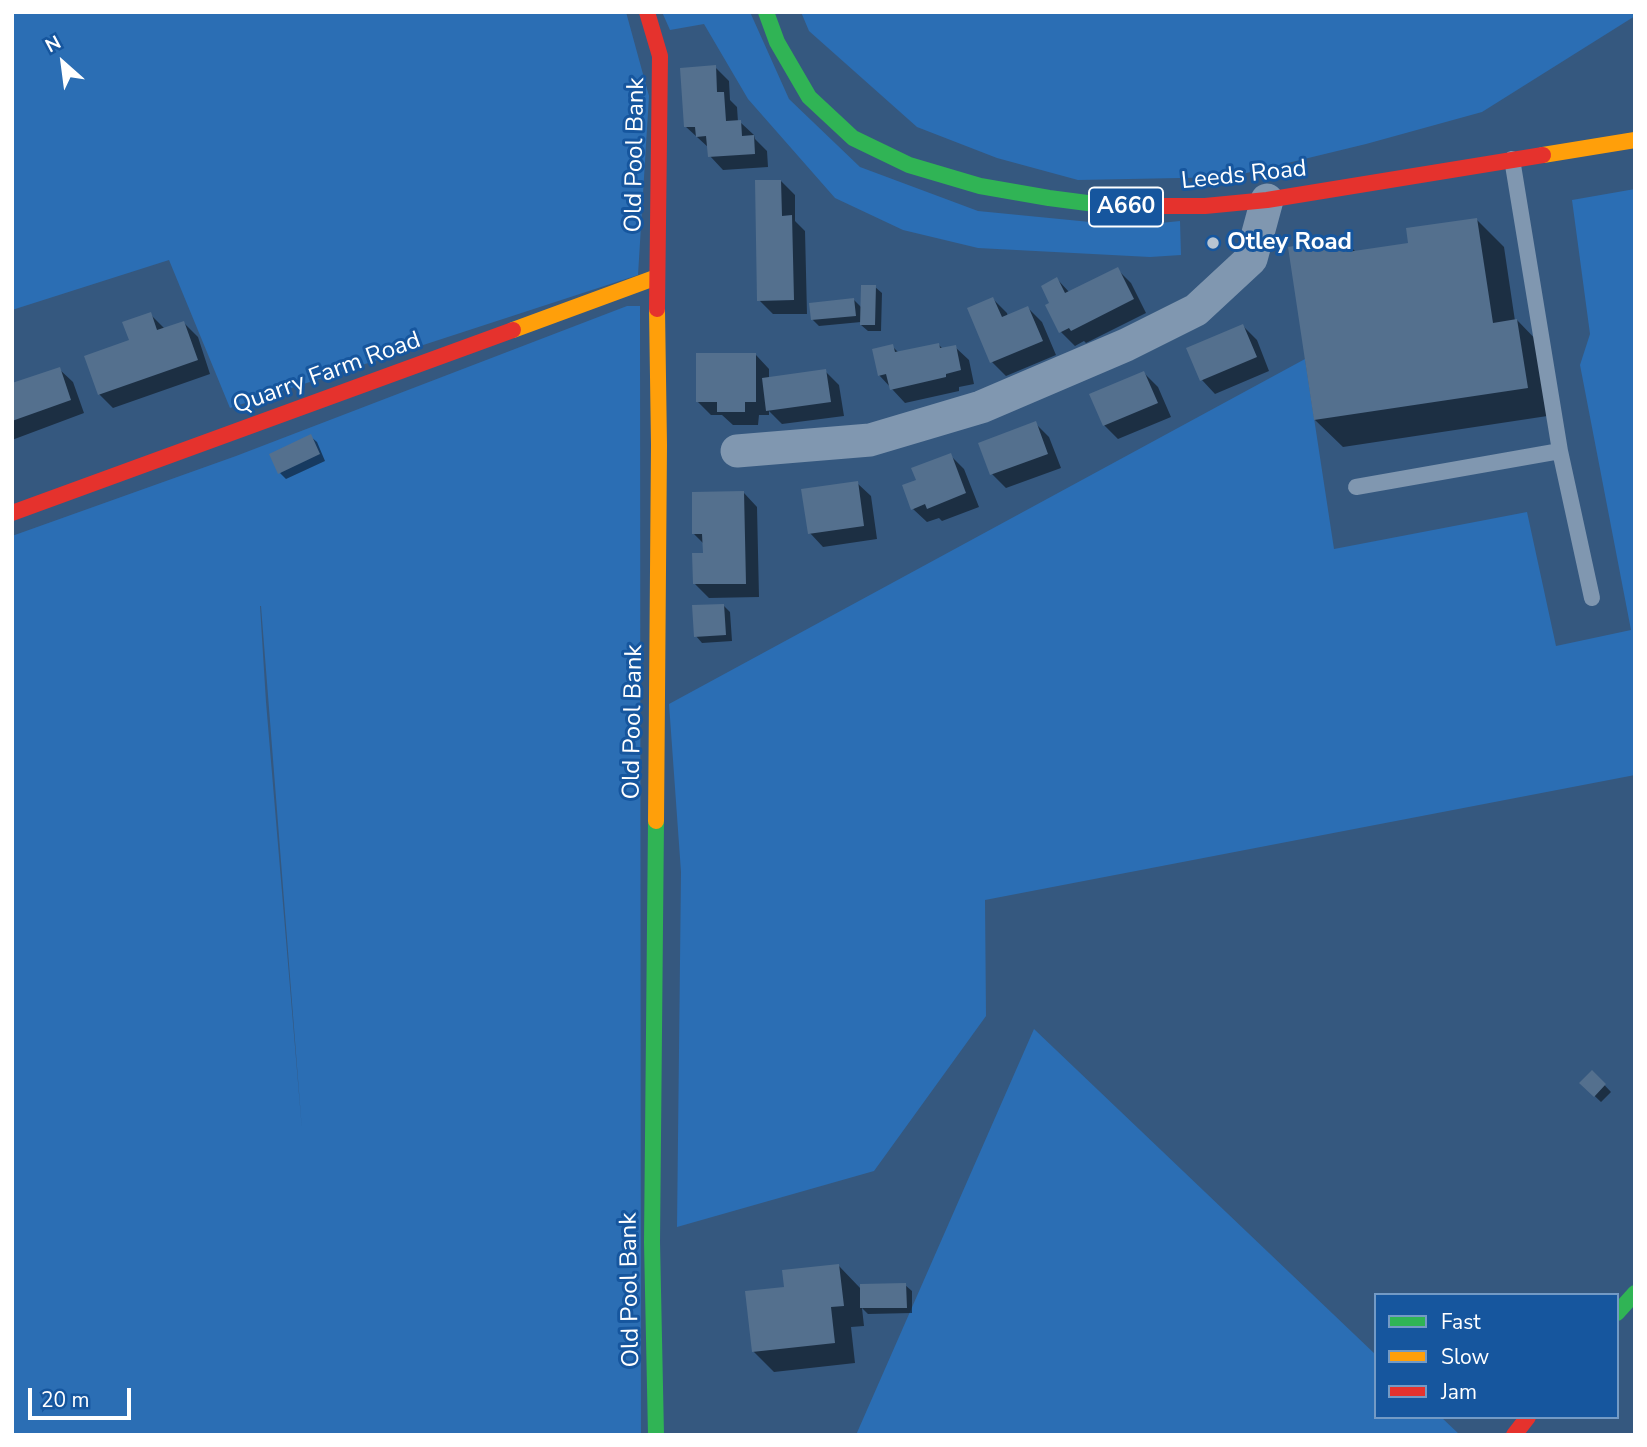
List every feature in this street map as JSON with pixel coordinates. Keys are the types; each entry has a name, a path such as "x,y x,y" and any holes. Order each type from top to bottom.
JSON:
{"main road":[{"name":"Old Pool Bank","path":"647,12 660,56 652,1242 656,1435"},
{"name":"Leeds Road","path":"766,12 777,42 809,97 853,138 909,165 980,186 1049,198 1118,206 1205,206 1267,200 1635,139"},
{"name":"Quarry Farm Road","path":"12,513 657,277"},
{"path":"1619,1311 1635,1293"},
{"path":"1514,1435 1526,1419"}],"street":[{"path":"737,451 870,440 981,407 1126,345 1196,310 1251,259 1267,200"}],"lane":[{"path":"1512,159 1560,451 1592,598"},
{"path":"1356,488 1560,451"}],"shaded area":[{"path":"12,12 626,12 649,96 638,275 230,408 169,260 12,310"},
{"path":"662,12 750,12 789,99 860,167 978,211 1131,226 1180,221 1181,255 1150,257 978,248 903,230 835,198 748,99 704,24 670,30"},
{"path":"801,12 1635,12 1635,16 1482,112 1230,177 1078,180 997,158 917,127 809,31"},
{"path":"1635,189 1635,775 985,900 986,1016 874,1171 677,1227 681,872 669,704 1305,359 1334,549 1527,512 1556,646 1631,630 1580,365 1590,334 1572,200"},
{"path":"627,306 640,306 641,1435 12,1435 12,536 236,456","holes":["261,606 302,1130 266,702"]},
{"path":"1034,1029 1374,1353 1374,1419 1443,1419 1460,1435 856,1435"}],"building":[{"path":"716,65 717,92 724,92 726,121 741,120 742,136 754,135 755,154 708,157 706,136 696,137 695,127 684,127 680,68"},
{"path":"755,180 781,180 782,216 792,215 794,300 757,301"},
{"path":"1477,218 1493,323 1517,319 1528,388 1314,420 1288,247 1345,238 1347,252 1408,243 1406,228"},
{"path":"1118,267 1134,299 1071,331 1069,328 1059,333 1045,305 1049,303 1041,286 1057,277 1065,293"},
{"path":"861,285 876,285 875,325 860,325"},
{"path":"993,297 1002,317 1028,306 1043,341 990,363 967,308"},
{"path":"854,298 856,316 811,320 809,303"},
{"path":"151,312 157,330 184,321 198,360 98,395 84,356 129,340 122,322"},
{"path":"1243,324 1257,357 1200,381 1186,348"},
{"path":"939,343 940,348 956,345 961,370 946,374 946,377 890,390 886,374 878,376 872,349 893,344 895,352"},
{"path":"696,353 756,353 756,402 745,402 745,412 717,412 717,402 696,402"},
{"path":"60,367 71,400 12,421 12,383"},
{"path":"826,369 831,402 766,411 762,378"},
{"path":"1144,371 1158,403 1103,426 1089,394"},
{"path":"1036,421 1048,454 990,475 978,443"},
{"path":"311,434 320,454 278,474 269,454"},
{"path":"951,453 966,493 927,509 925,504 911,510 902,485 916,480 911,468"},
{"path":"858,481 864,526 808,534 801,489"},
{"path":"744,491 746,584 693,584 692,553 703,553 702,534 692,534 692,492"},
{"path":"724,604 726,635 694,637 692,605"},
{"path":"1592,1070 1606,1084 1594,1097 1579,1083"},
{"path":"839,1264 844,1306 831,1307 835,1343 752,1352 745,1291 784,1287 782,1270"},
{"path":"906,1283 907,1308 860,1308 860,1284"}],"traffic: fast":[{"path":"766,12 777,42 809,97 853,138 909,165 980,186 1118,207 1164,206"},
{"path":"656,821 652,1242 656,1435"},
{"path":"1619,1311 1635,1293"}],"traffic: slow":[{"path":"1543,155 1635,140"},
{"path":"513,330 657,277"},
{"path":"656,821 659,445 657,309"}],"traffic: jam":[{"path":"647,12 660,56 657,309"},
{"path":"1164,206 1205,206 1267,200 1543,155"},
{"path":"12,513 513,330"},
{"path":"1514,1435 1526,1419"}],"place":[{"name":"Otley Road","path":"1213,243"}]}
